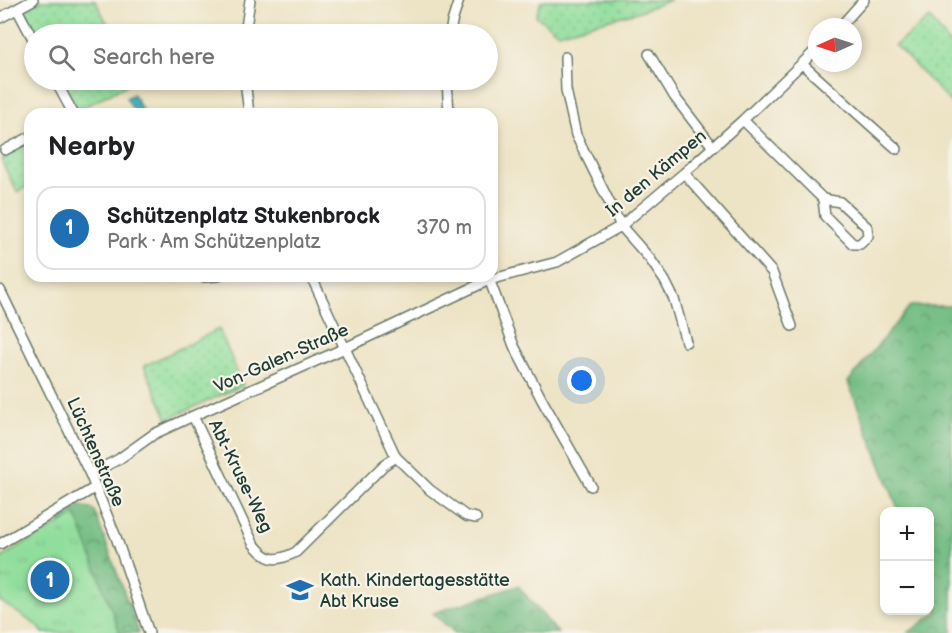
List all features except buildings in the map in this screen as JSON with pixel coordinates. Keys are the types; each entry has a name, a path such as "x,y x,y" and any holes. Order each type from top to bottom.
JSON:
{"street":[{"path":"0,18 33,0"},
{"path":"246,24 250,0"},
{"path":"452,24 459,0"},
{"path":"848,18 864,0"},
{"path":"17,9 25,24"},
{"path":"649,54 674,96 713,147"},
{"path":"565,57 566,90 576,135 621,226 650,259 665,281 674,299 686,342"},
{"name":"In den Kämpen","path":"498,276 557,261 621,226 713,147 808,58"},
{"path":"802,64 897,149"},
{"path":"60,90 70,108"},
{"path":"245,90 248,108"},
{"path":"448,90 449,108"},
{"path":"743,120 823,199 840,202 867,227 868,236 860,244 853,244 825,216 823,199"},
{"path":"5,150 24,140"},
{"path":"684,173 772,272 778,283 792,326"},
{"path":"314,282 396,457 430,490 465,516 476,518"},
{"name":"Von-Galen-Straße","path":"90,474 119,459 154,434 345,348 480,282"},
{"path":"490,282 514,345 591,486"},
{"name":"Lüchtenstraße","path":"0,290 96,487 149,633"},
{"name":"Abt-Kruse-Weg","path":"194,416 253,543 262,554 272,559 279,559 296,552 384,465 396,457"},
{"path":"0,544 96,487"}],"green space":[{"path":"41,0 95,0 108,24 31,24 23,10"},
{"path":"671,0 637,12 558,33 536,16 541,1"},
{"path":"930,18 952,47 952,104 895,45"},
{"path":"67,90 117,90 82,108 77,108"},
{"path":"24,147 24,188 17,192 1,160"},
{"path":"910,306 952,306 952,633 908,633 938,611 934,600 934,507 897,507 848,382"},
{"path":"219,329 243,385 168,419 144,366"},
{"path":"80,506 94,510 139,633 120,633 76,516 61,523 58,518"},
{"path":"76,515 120,633 74,633 72,630 66,633 43,633 39,627 0,601 0,559"},
{"path":"518,586 558,633 455,633 433,613"}],"water":[{"path":"133,94 141,108 132,108 126,98"}],"place":[{"name":"Schützenplatz Stukenbrock","path":"50,580"},
{"name":"Kath. Kindertagesstätte Abt Kruse","path":"300,590"}]}
